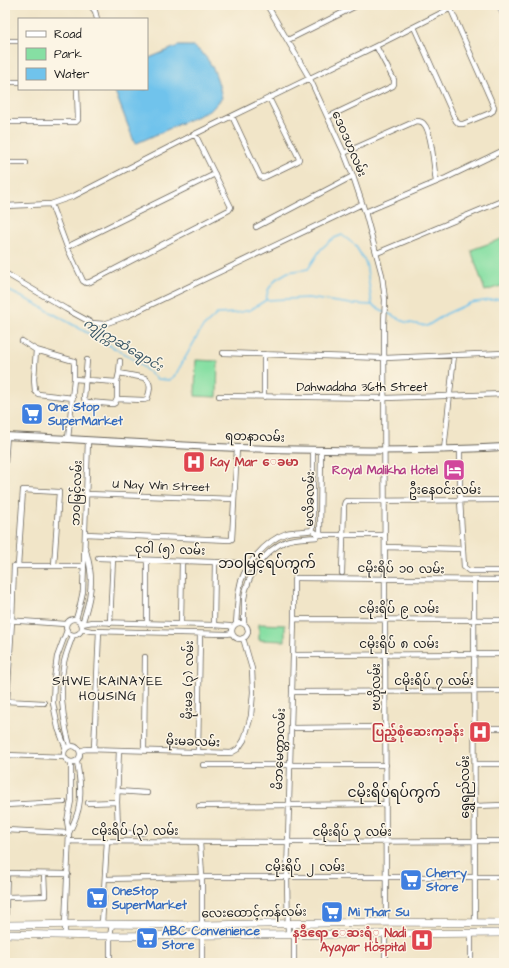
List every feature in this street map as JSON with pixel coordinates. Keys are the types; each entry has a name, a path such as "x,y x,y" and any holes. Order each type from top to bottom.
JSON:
{"main road":[{"path":"500,5 504,14"},
{"name":"ရတနာလမ်း","path":"6,436 237,448 313,450 460,450 504,447"},
{"path":"385,934 386,922"},
{"name":"လေးထောင့်ကန်လမ်း","path":"5,925 202,925 386,922 504,923"},
{"path":"437,922 437,933"},
{"name":"လေးထောင့်ကန်လမ်း","path":"5,934 65,936 203,936 504,933"}],"street":[{"path":"90,5 95,11 98,18"},
{"name":"ဒေဝဒဟလမ်း","path":"267,5 310,79 328,117 353,176 365,212 382,275 385,300 384,358"},
{"path":"288,40 358,5"},
{"path":"5,206 51,204 74,196 195,134 310,79 414,27 450,7 457,5"},
{"path":"414,27 456,121 459,124 463,124 490,113 494,107 450,7"},
{"path":"5,41 18,41"},
{"path":"328,117 393,86 394,80 376,46"},
{"path":"5,82 18,82"},
{"path":"5,122 76,122 78,120 77,90"},
{"path":"232,116 260,176 265,178 298,161 299,159 269,98"},
{"path":"344,153 419,121 426,127 430,138 436,182"},
{"path":"51,204 67,247 83,280 86,283 90,282 229,210 231,207 195,134"},
{"path":"365,212 436,182 504,150"},
{"path":"5,163 26,164"},
{"path":"67,247 215,174"},
{"path":"256,227 353,176"},
{"path":"377,253 504,200"},
{"path":"5,273 66,309 92,322 104,324 127,316 362,204"},
{"path":"22,341 36,350 74,361 73,398 68,439"},
{"path":"36,350 34,379 35,391 38,394 73,398"},
{"path":"223,353 384,358 504,353"},
{"path":"264,354 264,397"},
{"path":"444,450 454,355"},
{"name":"ဗဟိုလမ်း","path":"384,358 386,922"},
{"path":"87,360 85,400 88,402 113,404 115,403 116,399 120,362"},
{"path":"116,399 146,400 150,389 150,383 147,379 119,373"},
{"path":"74,378 117,382"},
{"name":"Dahwadaha 36th Street","path":"219,396 385,398 504,394"},
{"path":"5,462 6,436"},
{"name":"ဘ၀မြင့်လမ်း","path":"76,619 83,591 88,440"},
{"path":"85,534 232,540 237,448"},
{"path":"312,530 313,450"},
{"name":"မလိခလမ်း","path":"244,624 244,599 248,582 254,570 274,549 287,541 317,537 320,533 321,450"},
{"path":"460,450 460,500 463,565 469,571 504,570"},
{"path":"44,703 6,701 23,490 59,492 54,566"},
{"name":"U Nay Win Street","path":"87,494 234,499"},
{"name":"ဦးနေဝင်းလမ်း","path":"342,535 345,502 349,500 504,500"},
{"path":"232,633 239,588 244,574 263,548 276,538 288,533 312,530 319,535 385,535"},
{"path":"342,535 342,573"},
{"name":"ဘ၀မြင့်လမ်း","path":"82,624 88,607 90,592 90,569 85,547"},
{"path":"385,547 463,549"},
{"name":"ငုဝါ (၅) လမ်း","path":"98,558 243,563"},
{"path":"110,623 113,558"},
{"path":"147,560 147,623"},
{"path":"181,624 182,561"},
{"path":"214,624 215,562"},
{"path":"16,566 83,566"},
{"name":"မိဘမေတ္တာလမ်း","path":"294,963 287,877 294,580 295,578 298,578"},
{"name":"ငမိုးရိပ် ၁၀ လမ်း","path":"298,578 504,580"},
{"name":"ရွှေရည်လမ်း","path":"474,580 475,923"},
{"path":"5,620 66,624 71,619 76,619 82,624 82,630 79,634 73,635 67,630"},
{"name":"ငမိုးရိပ် ၉ လမ်း","path":"294,619 504,620"},
{"path":"82,624 92,622 214,624 229,626 241,623 244,624 248,630 246,635 240,639 235,637 232,633"},
{"path":"66,624 67,630 57,657 53,704 58,728 68,747"},
{"path":"82,630 200,634 232,633"},
{"path":"94,749 99,631"},
{"name":"မိုးမခ (၃) လမ်း","path":"198,752 200,634"},
{"path":"64,757 68,747 62,680 64,661 73,635"},
{"name":"မိုးမခလမ်း","path":"80,751 94,749 231,753 238,750 244,740 251,716 254,692 252,669 243,638"},
{"name":"ငမိုးရိပ် ၈ လမ်း","path":"293,655 504,654"},
{"path":"144,750 145,657"},
{"name":"ငမိုးရိပ် ၇ လမ်း","path":"292,692 504,691"},
{"path":"291,728 386,727"},
{"path":"474,728 504,728"},
{"path":"65,936 69,841 70,833 80,805 80,785 77,761 80,757 80,751 76,746 68,747"},
{"path":"119,750 117,802 118,828 124,833 144,833"},
{"path":"5,755 64,757 71,762 77,761"},
{"path":"70,833 67,821 71,802 71,762"},
{"path":"203,764 386,765"},
{"path":"474,764 504,764"},
{"path":"118,791 147,793"},
{"path":"5,805 64,802"},
{"path":"88,803 117,802"},
{"path":"199,806 386,804"},
{"path":"475,806 504,805"},
{"path":"5,830 70,833"},
{"name":"ငမိုးရိပ် (၃) လမ်း","path":"69,841 200,842"},
{"path":"102,924 108,841"},
{"name":"ငမိုးရိပ် ၃ လမ်း","path":"200,842 504,841"},
{"path":"200,842 203,936 202,963"},
{"path":"5,934 6,873 68,874"},
{"path":"6,897 45,896 44,874"},
{"name":"ငမိုးရိပ် ၂ လမ်း","path":"105,879 386,876 504,877"},
{"path":"110,963 110,936 112,924"},
{"path":"471,933 471,963"},
{"path":"385,934 385,963"}],"green space":[{"path":"504,238 504,285 485,291 471,250"},
{"path":"196,360 218,361 217,397 195,396"},
{"path":"259,624 285,625 285,641 259,640"}],"water":[{"path":"178,46 193,46 207,58 210,63 216,74 222,98 211,110 135,144 114,90 148,90 148,59"}],"waterway":[{"path":"266,300 268,290 276,279 288,272 308,269 321,249 332,239 342,235 355,245 366,263 372,305"},
{"name":"ကျိုက္ကဆံချောင်း","path":"5,289 36,304 125,354 157,379 170,380 176,374 202,328 217,314 236,313 250,310 266,300 308,298 351,304 372,305 405,322 427,326 446,314 470,303 504,298"}],"place":[{"name":"One Stop SuperMarket","path":"32,414"},
{"name":"Kay Mar ေခမာ","path":"194,462"},
{"name":"Royal Malikha Hotel","path":"454,470"},
{"name":"ပြည့်စုံဆေးကုခန်း","path":"480,732"},
{"name":"Cherry Store","path":"411,880"},
{"name":"OneStop SuperMarket","path":"97,898"},
{"name":"Mi Thar Su","path":"332,912"},
{"name":"ABC Convenience Store","path":"147,938"},
{"name":"နဒီဧရာ ေဆးရံု Nadi Ayayar Hospital","path":"422,940"}],"district":[{"name":"ဘဝမြင့်ရပ်ကွက်","path":"267,564"},
{"name":"SHWE KAINAYEE HOUSING","path":"108,688"},
{"name":"ငမိုးရိပ်ရပ်ကွက်","path":"394,793"}]}
